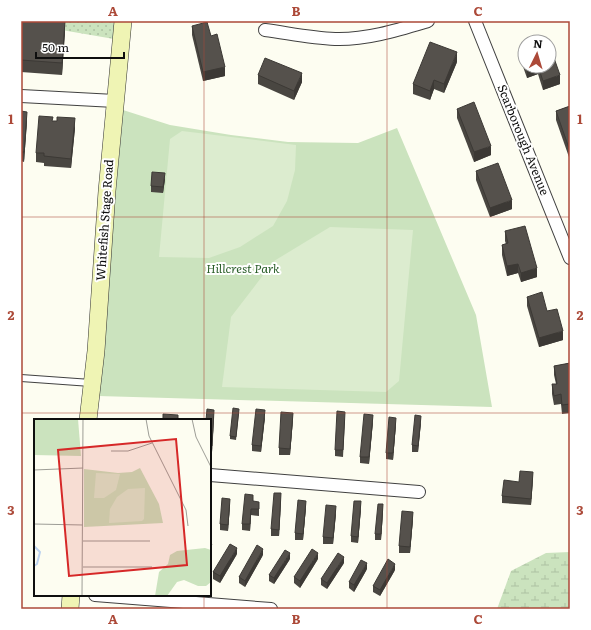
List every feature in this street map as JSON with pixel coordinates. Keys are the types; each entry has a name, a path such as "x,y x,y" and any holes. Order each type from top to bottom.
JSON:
{"main road":[{"name":"Whitefish Stage Road","path":"88,419 123,21"},
{"path":"70,609 71,596"}],"street":[{"path":"265,30 312,38 348,38 373,36 428,21"},
{"name":"Scarborough Avenue","path":"475,21 570,258"},
{"path":"21,96 115,101"},
{"path":"211,475 419,492"},
{"path":"108,596 271,609"}],"lane":[{"path":"21,378 92,383"}],"green space":[{"path":"21,21 114,21 114,39 21,23"},
{"name":"Hillcrest Park","path":"123,110 170,125 288,142 358,143 397,128 476,315 492,407 98,396"},
{"path":"182,131 296,145 295,170 287,201 273,226 240,247 209,258 159,257 170,139"},
{"path":"330,227 413,230 399,381 386,392 222,387 231,317 274,261"},
{"path":"570,552 570,609 497,609 511,571 546,553"}],"building":[{"path":"21,21 65,21 62,63 21,60"},
{"path":"207,22 211,36 217,34 225,67 203,72 192,26"},
{"path":"430,42 457,52 444,84 434,80 430,91 413,84"},
{"path":"265,58 302,73 294,91 258,75"},
{"path":"557,67 560,75 543,81 541,74 557,74"},
{"path":"474,102 491,146 474,152 457,109"},
{"path":"570,106 570,151 556,111"},
{"path":"21,111 27,112 24,152 21,152"},
{"path":"39,116 53,117 52,121 57,121 57,117 75,118 71,159 44,156 44,153 36,153"},
{"path":"498,163 512,200 490,208 476,171"},
{"path":"152,172 165,173 163,187 151,186"},
{"path":"525,226 537,268 521,273 518,264 507,266 502,245 508,243 505,231"},
{"path":"542,292 547,311 557,309 563,331 539,338 527,297"},
{"path":"570,363 570,404 562,405 561,394 554,396 552,384 557,384 554,366"},
{"path":"233,408 239,409 236,437 230,436"},
{"path":"207,409 214,410 212,446 211,419 206,419"},
{"path":"256,409 265,410 261,446 252,445"},
{"path":"337,411 345,412 343,450 335,450"},
{"path":"281,412 293,413 290,449 279,448"},
{"path":"163,414 178,415 178,419 163,419"},
{"path":"364,414 373,415 369,457 360,457"},
{"path":"415,415 421,416 418,446 412,445"},
{"path":"389,417 396,418 393,453 386,453"},
{"path":"520,471 533,472 531,499 502,496 504,480 519,482"},
{"path":"274,493 281,493 279,530 271,529"},
{"path":"245,494 253,495 253,501 259,502 259,509 251,509 250,524 242,524"},
{"path":"222,498 230,499 228,525 220,524"},
{"path":"298,500 306,501 303,534 295,533"},
{"path":"354,501 361,501 358,537 351,536"},
{"path":"378,504 383,504 381,534 375,534"},
{"path":"326,505 336,506 333,538 323,537"},
{"path":"402,511 413,512 410,547 399,546"},
{"path":"230,544 237,548 220,576 213,572"},
{"path":"257,545 263,549 245,581 239,577"},
{"path":"312,549 318,553 300,581 294,577"},
{"path":"285,550 290,553 274,578 269,575"},
{"path":"338,553 344,557 327,583 321,579"},
{"path":"388,559 395,564 380,590 373,586"},
{"path":"361,560 367,563 354,585 349,582"}]}
